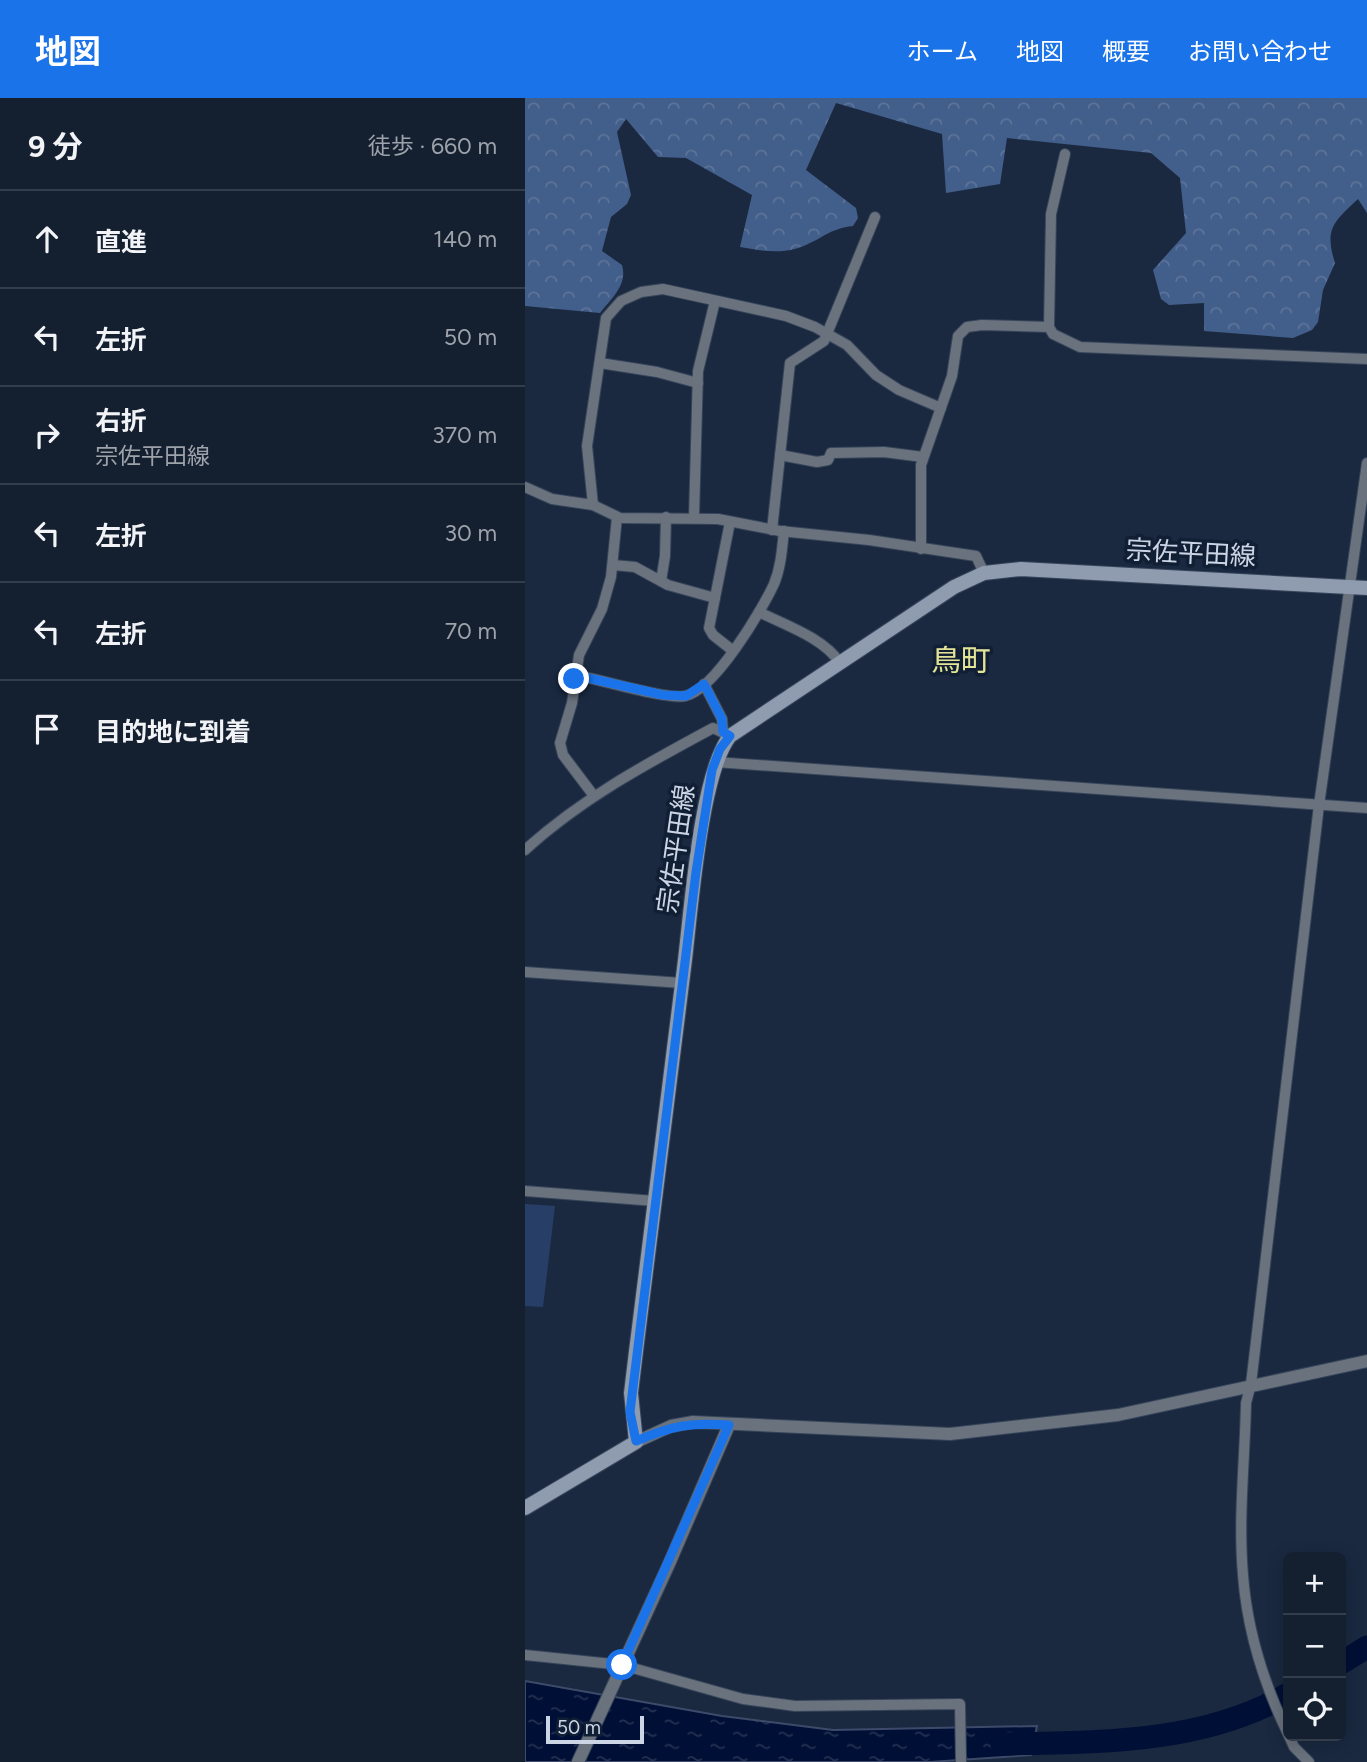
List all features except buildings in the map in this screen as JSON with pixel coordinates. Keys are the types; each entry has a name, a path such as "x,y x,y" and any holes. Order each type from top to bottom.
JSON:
{"main road":[{"name":"宗佐平田線","path":"636,1441 631,1393 696,872 715,762 727,734 841,663 954,587 984,573 1021,569 1367,588"},
{"path":"525,1508 636,1441"}],"street":[{"path":"1065,154 1051,214 1049,327 1053,334 1080,346 1367,359"},
{"path":"575,675 663,695 686,696 704,684 759,612 774,583 781,559 778,531 780,455 790,363 824,341 875,217"},
{"path":"593,505 587,446 606,318 621,301 641,292 663,289 786,316 847,345 876,376 899,390 941,408"},
{"path":"694,517 698,383 702,348 715,301"},
{"path":"921,549 923,457 952,376 958,336 967,327 1049,327"},
{"path":"600,363 657,372 698,383"},
{"path":"780,455 817,461 828,460 831,453 853,451 923,457"},
{"path":"1283,1723 1263,1672 1252,1633 1243,1574 1246,1403 1251,1384 1319,804 1367,463"},
{"path":"525,487 552,499 593,505 617,517 694,517 778,531 856,538 976,556 984,573"},
{"path":"594,796 563,755 560,743 572,703 579,655 602,609 613,565 617,517"},
{"path":"661,581 666,517"},
{"path":"730,522 709,628 712,635 732,650"},
{"path":"613,565 635,568 661,581 715,598"},
{"path":"759,612 834,654 841,663"},
{"path":"704,684 727,734"},
{"path":"525,850 557,821 594,796 713,728 727,734"},
{"path":"715,762 1367,808"},
{"path":"525,972 682,983"},
{"path":"525,1191 655,1201"},
{"path":"636,1441 671,1426 693,1422 950,1434 1118,1415 1251,1384 1367,1361"},
{"path":"578,1762 729,1425"},
{"path":"525,1654 622,1665 743,1699 795,1706 960,1704 961,1762"},
{"path":"1292,1741 1309,1762"}],"green space":[{"path":"525,98 1367,98 1367,213 1358,199 1333,226 1331,241 1335,263 1323,290 1318,322 1312,330 1293,338 1204,331 1204,303 1169,305 1161,299 1153,270 1186,233 1180,178 1151,153 1007,138 1000,184 946,193 942,134 836,103 806,170 856,208 858,218 853,226 833,231 798,248 765,251 740,247 752,195 686,158 658,157 626,119 617,132 631,195 627,204 611,217 602,251 622,265 621,285 600,313 525,306"}],"shaded area":[{"path":"525,1204 555,1206 543,1307 525,1306"}],"water":[{"path":"525,1681 722,1716 833,1730 1037,1726 1031,1755 930,1762 525,1762"}],"waterway":[{"path":"1346,1660 1367,1647"},
{"path":"1002,1744 1112,1740 1185,1731 1221,1723 1283,1696"}],"district":[{"name":"鳥町","path":"961,660"}],"route":[{"path":"574,679 575,675 663,695 686,696 704,684 722,719 723,732 730,736 720,749 712,770 696,872 630,1412 636,1441 671,1426 693,1422 729,1425 715,1462 622,1665"}]}
